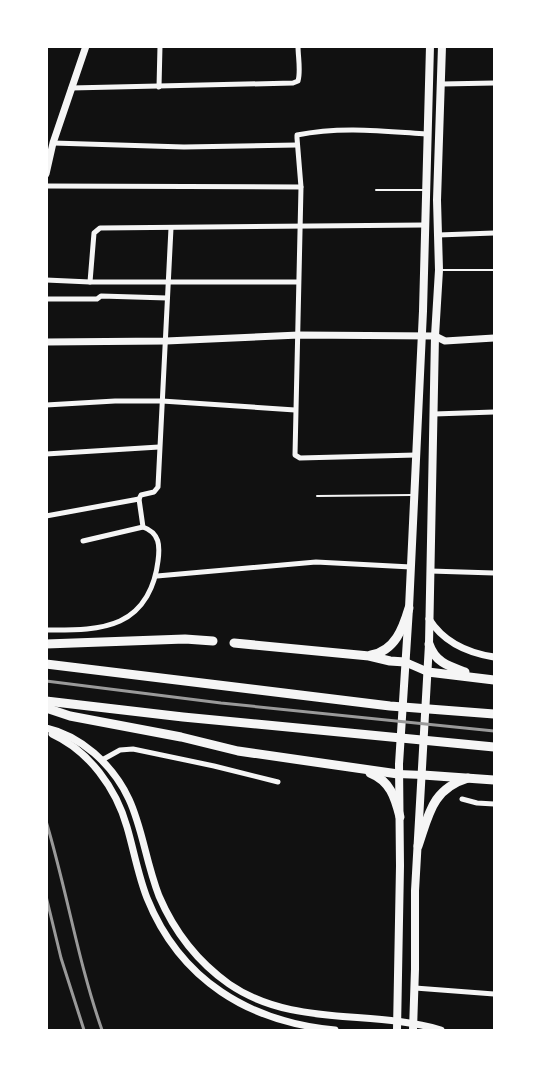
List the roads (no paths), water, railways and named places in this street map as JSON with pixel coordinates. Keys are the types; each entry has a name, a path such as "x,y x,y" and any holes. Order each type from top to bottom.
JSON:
{"highway":[{"path":"369,656 386,650 399,636 409,608"},
{"path":"46,644 185,639 213,641"},
{"path":"234,643 369,656 405,662"},
{"path":"429,644 435,657 448,666 482,678"},
{"path":"46,664 390,706 495,714"},
{"path":"428,672 495,680"},
{"path":"46,702 495,747"},
{"path":"46,708 69,716 162,733 238,751 398,774"},
{"path":"359,769 381,778 388,786 396,801 400,817"},
{"path":"423,775 495,780"},
{"path":"418,846 430,810 439,794 456,781 468,778"}],"main road":[{"path":"397,1026 400,817 398,774 409,608 422,336 429,46"},
{"path":"413,1027 418,846 429,644 435,336 439,270 442,46"},
{"path":"405,662 428,672"},
{"path":"398,774 423,775"}],"street":[{"path":"46,174 53,143 85,46"},
{"path":"159,87 160,46"},
{"path":"71,88 293,83 298,81 297,59 301,47"},
{"path":"442,84 495,83"},
{"path":"416,455 300,458 295,455 301,187 297,135 332,130 426,134"},
{"path":"53,143 184,147 297,145"},
{"path":"46,186 301,187"},
{"path":"90,282 94,233 100,228 424,225"},
{"path":"46,516 139,499 141,495 154,492 158,487 171,228"},
{"path":"438,235 495,233"},
{"path":"46,280 298,282"},
{"path":"46,299 97,299 101,296 167,298"},
{"path":"46,342 166,341 299,335 435,336 445,341 495,338"},
{"path":"46,405 162,401 295,410"},
{"path":"434,414 495,412"},
{"path":"46,454 159,447"},
{"path":"139,499 143,527"},
{"path":"46,630 81,629 118,622 140,605 157,576 158,539 152,531 143,527 83,541"},
{"path":"157,576 316,562 411,567"},
{"path":"430,571 495,573"},
{"path":"429,619 439,633 456,646 469,652 495,657"},
{"path":"46,730 74,739 102,760 124,786 132,803 159,895 169,917 187,945 214,972 247,994 282,1008 397,1026 441,1030"},
{"path":"46,730 65,741 86,758 109,786 120,807 139,873 154,913 170,943 190,966 218,991 254,1011 279,1020 335,1030"},
{"path":"102,760 120,750 133,749 278,782"},
{"path":"462,799 495,804"},
{"path":"414,988 495,994"}],"lane":[{"path":"376,190 426,190"},
{"path":"439,270 495,270"},
{"path":"317,496 414,495"}],"railway":[{"path":"46,681 221,703 494,731"},
{"path":"46,821 86,978 102,1030"},
{"path":"46,896 61,958 84,1030"}]}
